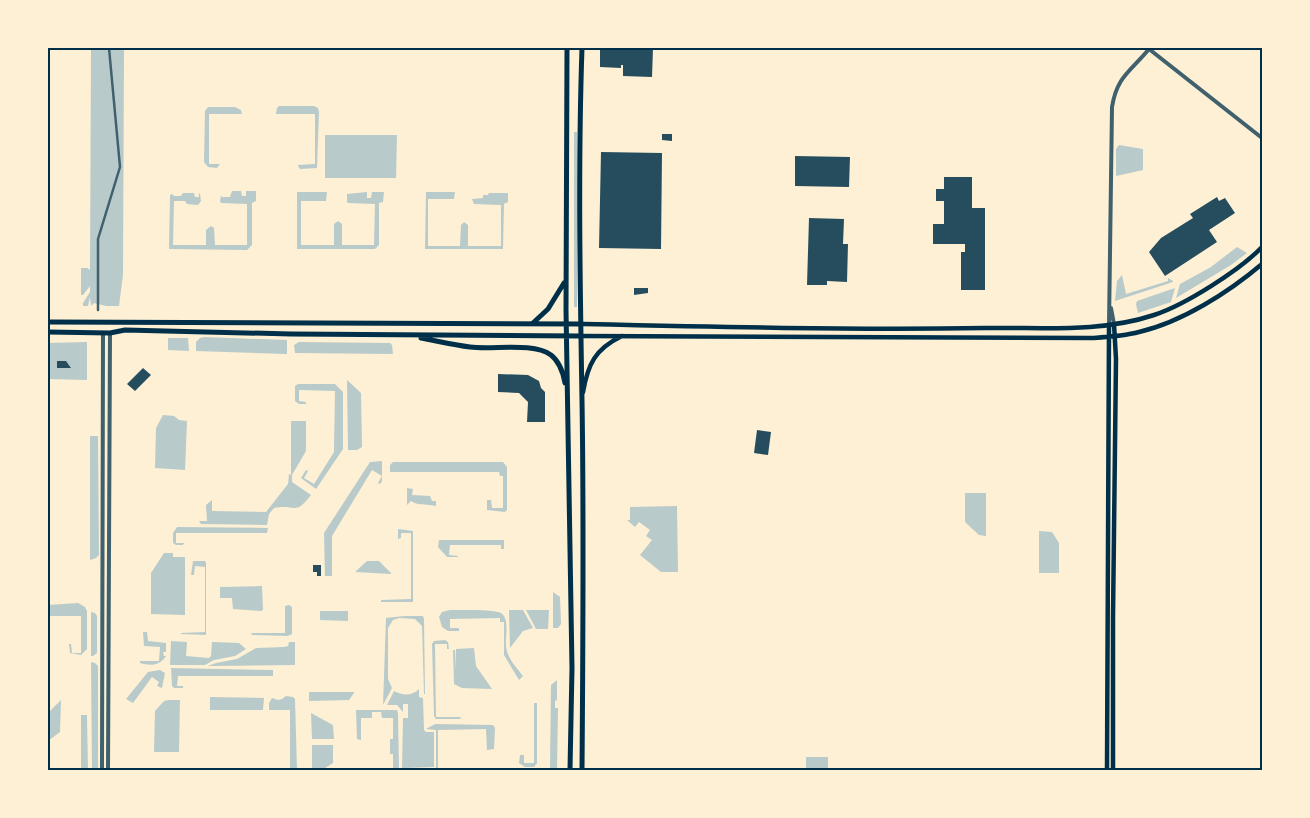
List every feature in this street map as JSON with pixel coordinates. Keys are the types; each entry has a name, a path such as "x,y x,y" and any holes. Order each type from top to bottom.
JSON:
{"main road":[{"path":"566,48 566,324 572,668 570,770"},
{"path":"582,48 579,117 582,398 582,770"},
{"path":"48,322 580,324 814,329 1060,329 1112,325 1155,315 1223,277 1256,254 1262,246"},
{"path":"48,332 110,333 125,330 408,335 1110,337 1140,332 1174,320 1214,299 1262,264"},
{"path":"533,324 548,309 566,280"},
{"path":"103,333 106,321"},
{"path":"106,321 110,324 110,333"},
{"path":"1112,325 1115,336 1113,770"},
{"path":"1107,770 1110,337 1112,325"},
{"path":"1024,328 1024,337"},
{"path":"408,335 472,347 541,351 550,355 561,368 568,398"},
{"path":"582,398 586,374 597,354 602,348 623,336"}],"street":[{"path":"98,310 98,239 120,167 108,48"},
{"path":"1112,325 1109,304 1113,101 1120,80 1148,48 1262,138"},
{"path":"102,770 103,333"},
{"path":"108,770 110,333"},
{"path":"102,524 108,524"},
{"path":"102,658 108,658"},
{"path":"102,666 108,666"}],"shaded area":[{"path":"91,48 124,48 123,275 119,306 106,306 94,303 91,306 90,297 88,306 83,306 90,292 90,286 81,295 81,268 90,270"},
{"path":"279,106 314,106 318,108 317,168 300,169 298,166 315,164 315,114 276,114"},
{"path":"208,107 235,107 241,110 242,114 209,114 209,164 220,164 217,168 208,167 204,162 205,111"},
{"path":"574,132 577,132 577,307 574,307"},
{"path":"325,135 397,135 396,178 325,178"},
{"path":"1119,145 1143,149 1143,170 1116,176 1116,149"},
{"path":"232,191 241,191 242,196 246,196 246,191 256,191 256,201 252,203 252,245 247,250 169,249 170,195 181,196 183,193 194,193 195,197 199,197 199,193 201,201 198,205 187,204 185,201 174,201 173,245 206,245 206,230 211,226 214,228 215,245 247,245 247,204 221,203 220,201 221,195 222,197 230,197"},
{"path":"297,192 327,192 326,201 301,201 301,245 334,245 334,224 338,221 342,224 342,245 374,245 375,204 348,203 347,194 367,192 367,198 371,198 372,192 384,192 383,202 379,203 379,245 375,249 297,249"},
{"path":"426,192 455,192 454,199 428,199 428,246 460,246 461,225 464,222 468,225 468,246 501,246 501,205 474,204 472,199 483,198 483,195 488,195 489,193 508,193 508,202 504,204 503,249 425,249"},
{"path":"1237,247 1247,253 1231,265 1176,298 1180,284 1211,267"},
{"path":"1122,275 1126,294 1168,281 1168,278 1173,282 1115,301 1117,281"},
{"path":"1175,288 1171,302 1138,313 1137,301"},
{"path":"204,337 287,340 287,354 196,351 196,342"},
{"path":"168,338 188,338 189,351 168,350"},
{"path":"87,342 87,380 48,379 48,343"},
{"path":"299,342 390,343 393,354 295,353 294,345"},
{"path":"347,380 361,393 362,447 357,450 348,450"},
{"path":"298,384 335,384 343,392 343,449 316,489 301,478 306,470 308,471 304,478 314,484 334,452 335,391 299,390 299,401 306,402 306,404 299,404 295,401 295,386"},
{"path":"163,415 174,416 179,420 187,421 185,470 155,468 156,428"},
{"path":"291,421 306,421 306,451 292,475 292,482 311,495 306,501 295,508 274,508 269,514 267,525 201,524 199,521 207,521 206,505 212,500 212,511 266,512 288,484 289,474 291,475"},
{"path":"90,436 98,436 99,555 90,560"},
{"path":"382,461 382,476 372,470 332,536 332,576 325,576 324,533 370,462"},
{"path":"393,462 503,462 507,467 507,510 505,512 487,510 487,500 491,500 492,508 503,508 503,476 500,476 499,472 390,472 390,465"},
{"path":"407,488 413,489 412,495 430,496 432,501 436,501 436,506 413,503 411,501 407,505"},
{"path":"965,493 986,493 986,536 979,535 965,522"},
{"path":"677,506 678,572 661,572 640,555 652,540 646,536 650,530 639,522 635,527 627,520 630,520 630,507"},
{"path":"177,527 268,528 267,533 176,533 176,543 184,543 183,545 176,545 173,543 173,533"},
{"path":"398,529 413,531 413,602 381,602 381,600 411,599 411,533 401,533 401,538 398,539"},
{"path":"1039,531 1052,532 1059,543 1059,573 1039,573"},
{"path":"439,540 504,540 504,549 501,549 501,545 450,545 449,555 458,557 447,557 438,547"},
{"path":"164,553 173,553 173,557 185,557 185,615 151,614 151,573"},
{"path":"193,561 205,561 206,563 206,635 181,634 205,632 205,567 195,566 194,575 191,575"},
{"path":"367,561 379,561 392,574 355,572"},
{"path":"262,586 263,610 261,611 233,609 232,598 220,598 220,587"},
{"path":"553,592 560,597 561,624 558,628 553,628"},
{"path":"78,603 85,607 87,611 87,649 81,655 70,653 69,644 71,644 72,653 81,653 81,616 48,616 48,605"},
{"path":"289,605 292,607 292,634 288,636 252,635 251,633 285,633 285,606"},
{"path":"450,610 484,610 501,613 506,624 508,654 523,676 519,680 504,655 504,622 500,622 500,618 450,619 450,628 459,628 459,631 448,631 442,627 439,617 442,612"},
{"path":"509,610 523,610 533,628 523,631 510,648"},
{"path":"526,610 549,610 548,629 536,629"},
{"path":"320,611 348,611 348,621 320,620"},
{"path":"91,612 97,616 97,653 93,656 91,656"},
{"path":"423,616 424,619 425,694 422,626 415,619 399,618 393,620 388,628 388,679 392,688 383,705 386,618"},
{"path":"143,632 147,632 148,641 166,643 166,652 163,652 164,656 166,656 161,662 151,665 140,663 140,661 159,661 160,647 144,646"},
{"path":"445,640 448,642 449,649 447,649 447,644 435,644 436,717 461,717 460,719 436,719 434,716 432,644 434,641"},
{"path":"171,641 187,642 186,656 209,658 211,656 212,642 239,643 246,649 235,656 214,660 205,665 170,665"},
{"path":"289,642 295,642 295,665 208,666 237,659 256,648 284,647 288,646"},
{"path":"474,648 476,666 492,689 462,688 454,684 453,650 455,650 456,670 456,649"},
{"path":"91,662 98,666 98,770 92,770"},
{"path":"171,668 273,670 273,676 178,676 177,686 183,686 183,688 174,688 172,686"},
{"path":"160,670 165,673 162,688 157,686 159,682 152,677 133,703 126,699 148,672"},
{"path":"557,680 555,708 558,708 557,770 550,770 551,685"},
{"path":"419,689 419,697 423,698 424,730 426,732 434,732 434,767 404,768 402,770 403,718 408,718 408,704 403,704 403,712 397,705 387,705 394,691 407,694"},
{"path":"309,692 354,693 349,700 309,701"},
{"path":"286,696 295,699 297,770 290,770 290,710 269,710 269,703 272,698 278,700"},
{"path":"210,697 264,698 263,710 210,710"},
{"path":"61,700 60,732 48,741 48,713"},
{"path":"180,700 179,752 154,752 155,711 164,701"},
{"path":"534,703 537,703 537,763 534,767 525,767 519,763 520,755 524,755 524,763 534,763"},
{"path":"356,710 397,710 399,770 393,770 393,754 390,754 390,739 393,739 393,718 382,718 381,712 372,712 372,718 361,718 361,740 357,739"},
{"path":"311,713 333,725 334,739 312,739"},
{"path":"81,715 87,715 88,770 81,770"},
{"path":"435,724 493,725 495,728 494,749 487,750 486,729 438,730 438,770 405,770 436,769 436,730 426,729"},
{"path":"312,745 333,745 333,763 322,770 312,770"},
{"path":"806,757 828,757 828,770 806,770"}],"building":[{"path":"600,48 653,48 652,77 623,76 623,65 621,65 621,68 600,67"},
{"path":"662,134 672,134 672,141 662,140"},
{"path":"601,152 662,153 661,249 599,248"},
{"path":"795,156 850,157 849,187 795,186"},
{"path":"944,177 972,177 972,208 985,208 985,290 961,290 961,252 965,252 965,244 933,244 933,224 944,224 944,201 936,201 936,189 944,189"},
{"path":"1217,197 1219,201 1225,198 1235,213 1209,230 1217,242 1165,276 1149,252 1161,238 1193,218 1190,214"},
{"path":"809,218 844,219 843,244 848,244 847,282 827,281 827,285 807,285"},
{"path":"634,288 648,288 648,293 634,295"},
{"path":"57,361 66,361 71,368 57,368"},
{"path":"143,368 151,375 135,391 127,384"},
{"path":"498,374 528,375 539,381 541,388 545,392 545,422 527,422 528,402 519,393 498,392"},
{"path":"757,430 771,432 768,455 754,453"},
{"path":"313,565 321,565 321,576 317,576 317,572 313,572"}]}
